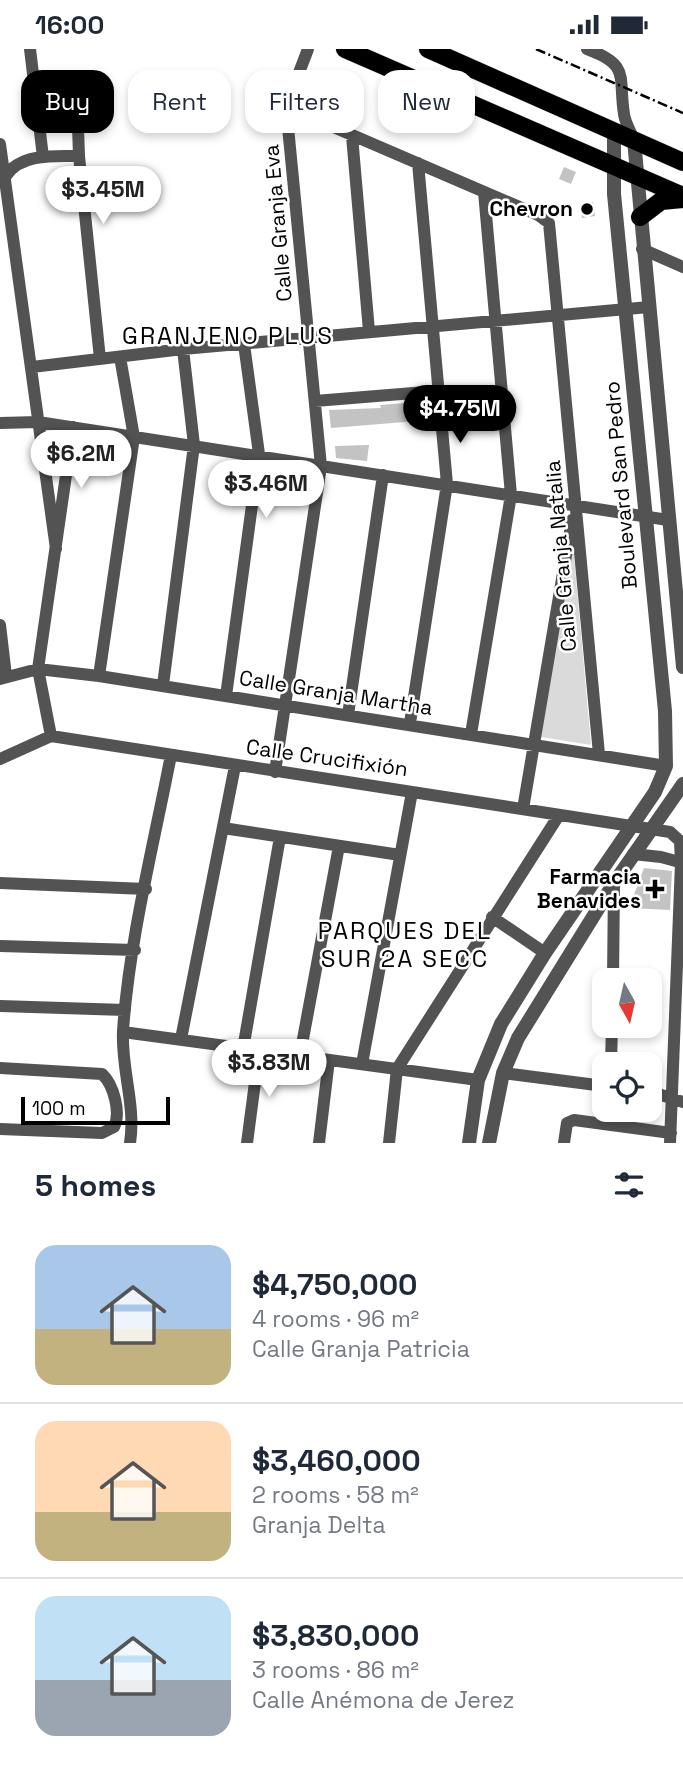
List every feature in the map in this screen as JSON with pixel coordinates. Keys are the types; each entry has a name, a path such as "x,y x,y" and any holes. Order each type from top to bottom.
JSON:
{"main road":[{"path":"345,49 683,198"},
{"path":"428,49 683,162"},
{"path":"640,217 661,201 683,198"}],"street":[{"path":"30,49 43,157"},
{"name":"Calle Granja Eva","path":"301,70 308,49"},
{"path":"587,49 607,58 620,70 623,77 624,115 634,140 668,520 677,549 683,667"},
{"path":"614,132 624,115"},
{"name":"Boulevard San Pedro","path":"545,953 655,792 666,765 665,711 643,517 612,165 614,132"},
{"path":"78,133 100,359"},
{"name":"Calle Granja Eva","path":"275,772 321,466 290,133"},
{"name":"Calle Granja Natalia","path":"345,133 538,215 549,223 599,754"},
{"path":"352,136 369,331"},
{"path":"0,144 56,549"},
{"path":"6,176 15,166 43,157 79,156"},
{"path":"410,723 447,484 418,163"},
{"path":"471,734 511,495 484,192"},
{"path":"642,249 683,267"},
{"path":"32,367 369,331 649,307"},
{"path":"226,696 258,454 244,344"},
{"path":"163,685 194,445 184,349"},
{"path":"99,675 134,437 120,357"},
{"path":"315,401 438,391"},
{"path":"0,422 38,422 258,454 668,520"},
{"path":"0,759 51,736 38,669 73,427"},
{"path":"348,715 383,475"},
{"path":"523,809 575,504"},
{"path":"0,625 3,678"},
{"name":"Calle Granja Martha","path":"3,678 38,669 99,675 666,765"},
{"name":"Calle Crucifixión","path":"51,736 653,828"},
{"path":"130,1143 131,1107 124,1071 125,1010 171,755"},
{"path":"181,1039 235,766"},
{"path":"655,792 681,791"},
{"path":"489,1143 503,1073 536,1007 633,854 681,791"},
{"path":"362,1064 412,792"},
{"path":"389,1143 397,1069 559,815"},
{"path":"223,828 401,855"},
{"path":"564,1143 565,1128 570,1121 670,1138 677,1100 682,863 680,841 670,832 653,828"},
{"path":"243,1049 280,837"},
{"path":"300,1055 339,846"},
{"path":"633,854 662,857 682,863"},
{"path":"0,883 146,889"},
{"path":"613,968 614,883"},
{"path":"469,1143 478,1080 501,1024 545,953 492,917"},
{"path":"0,946 135,950"},
{"path":"0,1006 125,1010"},
{"path":"123,1032 478,1080"},
{"path":"247,1143 259,1052"},
{"path":"319,1143 330,1060"},
{"path":"0,1068 102,1074 110,1084 118,1116 114,1127 102,1133 0,1129"},
{"path":"503,1073 592,1084"}],"shaded area":[{"path":"573,545 591,745 541,737"}],"building":[{"name":"Chevron","path":"564,167 576,172 571,184 559,179"},
{"name":"Chevron","path":"593,202 595,216 582,218 580,204"},
{"path":"416,402 417,421 331,428 329,410 381,408 380,405"},
{"path":"369,445 367,461 336,458 335,446"},
{"name":"Farmacia Benavides","path":"644,868 672,871 670,910 629,908"}],"railway":[{"path":"536,49 683,113"}],"place":[{"name":"Chevron","path":"587,209"},
{"name":"Farmacia Benavides","path":"655,889"}],"district":[{"name":"GRANJENO PLUS","path":"228,336"},
{"name":"PARQUES DEL SUR 2A SECC","path":"405,945"}]}
